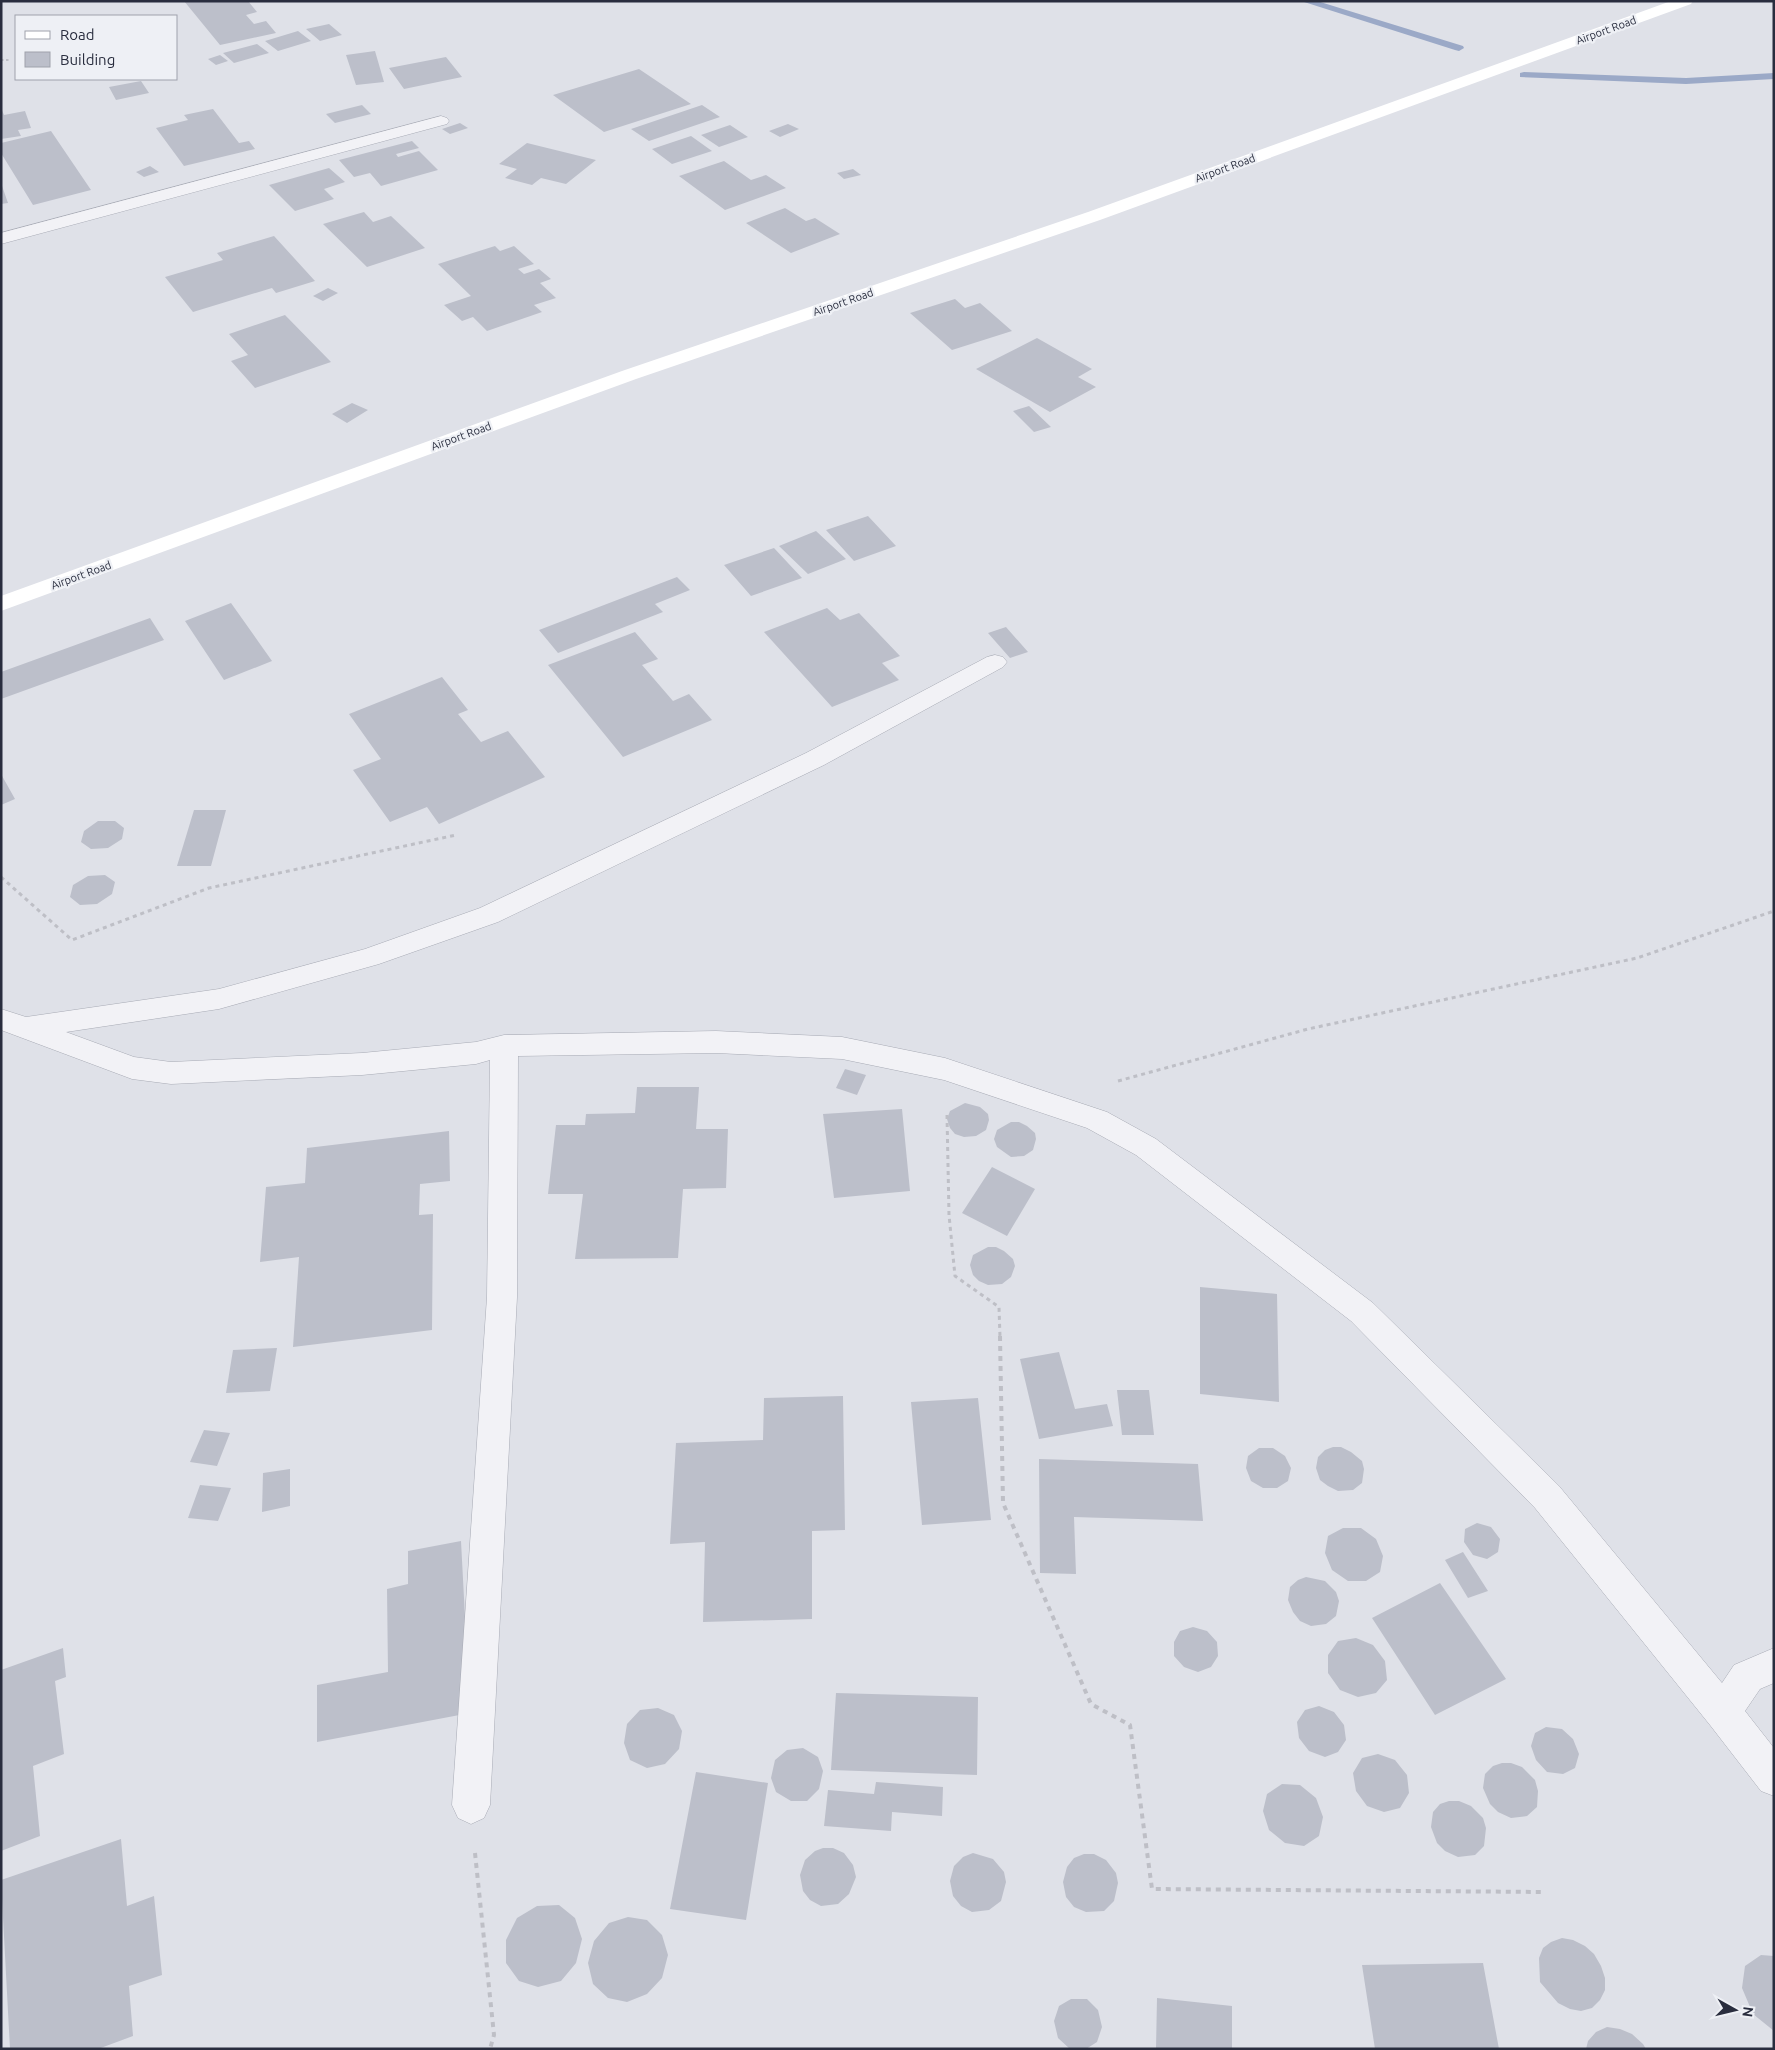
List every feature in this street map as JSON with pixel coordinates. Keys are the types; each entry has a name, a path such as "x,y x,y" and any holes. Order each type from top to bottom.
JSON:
{"street":[{"name":"Airport Road","path":"1,604 629,375 1094,216 1686,1"},
{"path":"1,239 441,121"},
{"path":"27,1028 219,999 370,957 489,915 815,759 995,662"},
{"path":"1,1019 132,1068 170,1073 362,1064 476,1053 504,1046 716,1042 842,1048 945,1069 1096,1120 1146,1147 1362,1312 1547,1497 1723,1712 1774,1778"},
{"path":"471,1805 502,1297 504,1046"},
{"path":"1723,1712 1746,1676 1774,1665"}],"path":[{"path":"1,60 9,60"},
{"path":"1,877 72,940 209,888 456,835"},
{"path":"1046,1102 1196,1058 1308,1028 1637,958 1774,911"},
{"path":"945,1069 950,1215 955,1276 999,1307 1003,1503 1091,1704 1130,1724 1152,1889 1545,1892"},
{"path":"471,1805 479,1900 494,2034 490,2049"}],"building":[{"path":"184,1 248,1 257,12 246,15 254,24 266,21 276,33 220,45"},
{"path":"329,24 342,35 320,41 306,29"},
{"path":"298,31 311,41 278,51 265,41"},
{"path":"257,44 269,53 234,63 223,53"},
{"path":"375,51 384,82 356,85 346,55"},
{"path":"220,55 228,61 216,65 208,59"},
{"path":"446,57 462,77 404,89 389,68"},
{"path":"639,69 691,104 604,132 553,95"},
{"path":"141,81 149,93 116,100 109,87"},
{"path":"362,105 371,114 335,123 326,114"},
{"path":"702,105 720,117 649,141 631,129"},
{"path":"1,108 4,115 25,111 31,128 18,130 21,136 1,139"},
{"path":"213,109 239,143 249,141 255,149 184,166 156,128 188,120 184,115"},
{"path":"460,123 468,128 450,134 442,129"},
{"path":"788,124 799,129 780,137 769,131"},
{"path":"730,125 748,137 719,147 701,135"},
{"path":"51,131 91,190 33,205 1,153 1,143"},
{"path":"691,136 712,151 672,164 652,149"},
{"path":"412,141 419,148 396,154 398,157 419,151 438,170 381,186 370,173 354,177 339,160"},
{"path":"527,143 596,160 566,184 541,178 532,185 505,178 517,169 499,164"},
{"path":"724,161 751,180 766,175 786,188 725,210 679,176"},
{"path":"150,166 159,172 144,177 136,172"},
{"path":"329,168 345,182 324,189 334,199 295,211 269,185"},
{"path":"853,169 861,175 844,179 837,173"},
{"path":"1,183 8,203 1,204"},
{"path":"785,208 806,221 815,218 840,234 791,253 746,223"},
{"path":"364,212 373,222 391,216 425,248 367,267 323,224"},
{"path":"274,236 315,281 276,293 272,288 193,312 165,277 223,260 217,253"},
{"path":"495,246 500,251 514,246 534,264 518,269 524,274 539,269 551,279 540,283 556,298 534,305 542,312 487,331 473,317 462,321 444,305 471,296 438,264"},
{"path":"328,288 338,293 323,301 313,296"},
{"path":"955,299 965,308 980,303 1012,331 952,350 910,313"},
{"path":"285,315 331,362 255,388 231,361 248,355 229,334"},
{"path":"1037,338 1092,369 1078,377 1096,387 1050,412 976,369"},
{"path":"352,403 368,410 347,423 332,414"},
{"path":"1029,406 1051,427 1034,432 1013,411"},
{"path":"868,516 896,546 854,561 826,530"},
{"path":"816,531 846,559 808,574 779,546"},
{"path":"774,548 802,578 751,596 724,565"},
{"path":"677,577 690,590 655,604 663,612 558,653 539,630"},
{"path":"231,603 272,661 224,680 185,621"},
{"path":"827,608 840,620 859,613 900,656 882,663 899,680 832,707 764,632"},
{"path":"150,618 164,640 1,699 1,672"},
{"path":"1006,627 1028,652 1010,658 988,633"},
{"path":"635,632 658,659 642,665 673,701 689,694 712,720 623,757 548,665"},
{"path":"442,677 468,710 458,714 481,742 508,731 545,777 439,824 427,807 390,822 353,770 381,759 349,714"},
{"path":"1,774 15,799 1,805"},
{"path":"194,810 226,810 211,866 177,866"},
{"path":"98,821 115,821 124,828 122,839 108,848 91,849 81,842 84,831"},
{"path":"105,875 115,882 112,894 97,904 80,905 70,897 73,885 88,876"},
{"path":"845,1069 866,1075 857,1095 836,1088"},
{"path":"637,1087 699,1087 696,1129 728,1129 726,1188 683,1189 678,1258 575,1259 583,1194 548,1194 556,1125 585,1125 586,1114 635,1113"},
{"path":"965,1103 980,1107 988,1114 989,1120 986,1130 976,1136 964,1137 955,1134 950,1128 947,1119 950,1111"},
{"path":"902,1109 910,1191 834,1198 823,1114"},
{"path":"1011,1122 1019,1122 1035,1133 1036,1139 1033,1150 1024,1156 1011,1157 997,1147 994,1139 997,1130"},
{"path":"449,1131 450,1181 420,1184 419,1215 433,1214 432,1330 293,1347 299,1257 260,1262 266,1187 305,1183 307,1148"},
{"path":"992,1167 1035,1189 1007,1236 962,1213"},
{"path":"988,1247 996,1247 1013,1259 1015,1266 1011,1277 1002,1284 988,1285 979,1281 973,1275 970,1265 973,1255"},
{"path":"1200,1287 1277,1294 1279,1402 1200,1394"},
{"path":"277,1348 270,1391 226,1393 233,1350"},
{"path":"1059,1352 1075,1409 1107,1404 1113,1426 1039,1439 1020,1359"},
{"path":"1117,1390 1149,1390 1154,1435 1122,1435"},
{"path":"843,1396 845,1530 812,1531 812,1619 703,1622 705,1542 670,1544 676,1443 763,1440 764,1398"},
{"path":"978,1398 991,1520 922,1525 911,1402"},
{"path":"204,1430 230,1433 217,1466 190,1462"},
{"path":"1341,1447 1362,1461 1364,1469 1362,1483 1353,1490 1338,1491 1320,1480 1316,1468 1318,1457 1325,1450"},
{"path":"1259,1448 1273,1448 1285,1456 1291,1468 1288,1481 1277,1488 1263,1488 1251,1481 1246,1468 1248,1456"},
{"path":"1039,1459 1198,1464 1203,1521 1074,1517 1076,1574 1040,1573"},
{"path":"290,1469 290,1506 262,1512 263,1473"},
{"path":"200,1485 231,1488 218,1521 188,1518"},
{"path":"1477,1523 1491,1527 1500,1539 1498,1552 1487,1559 1473,1555 1464,1542 1465,1529"},
{"path":"1343,1528 1361,1528 1376,1539 1383,1556 1380,1572 1366,1581 1348,1581 1332,1570 1325,1553 1328,1536"},
{"path":"461,1541 470,1713 317,1742 317,1685 388,1672 387,1589 408,1584 408,1551"},
{"path":"1463,1552 1488,1591 1468,1598 1445,1560"},
{"path":"1306,1577 1325,1581 1336,1592 1339,1601 1336,1616 1326,1624 1311,1626 1300,1621 1293,1612 1288,1600 1290,1587 1298,1580"},
{"path":"1440,1583 1506,1679 1435,1715 1372,1618"},
{"path":"1193,1627 1207,1631 1217,1642 1218,1656 1211,1667 1198,1672 1184,1667 1174,1656 1174,1642 1180,1631"},
{"path":"1356,1638 1373,1645 1385,1661 1387,1680 1376,1693 1358,1697 1340,1690 1328,1673 1328,1655 1338,1641"},
{"path":"63,1648 66,1677 55,1681 64,1754 33,1766 40,1836 1,1851 1,1670"},
{"path":"836,1693 978,1697 977,1775 831,1770"},
{"path":"1319,1706 1334,1712 1344,1725 1346,1740 1338,1752 1325,1757 1309,1751 1299,1738 1297,1722 1305,1710"},
{"path":"658,1708 674,1715 682,1731 679,1749 665,1764 647,1768 630,1760 624,1743 627,1724 640,1710"},
{"path":"1546,1727 1562,1729 1573,1739 1579,1754 1575,1768 1563,1774 1547,1772 1536,1760 1531,1746 1535,1733"},
{"path":"803,1748 818,1757 823,1771 819,1789 807,1801 791,1801 776,1792 771,1778 775,1760 787,1750"},
{"path":"1378,1754 1395,1760 1407,1775 1409,1793 1400,1808 1384,1812 1367,1806 1356,1791 1353,1773 1362,1758"},
{"path":"1511,1763 1522,1767 1535,1780 1538,1791 1537,1807 1527,1816 1511,1818 1498,1812 1490,1804 1483,1788 1485,1774 1493,1766"},
{"path":"696,1772 768,1783 746,1920 670,1909"},
{"path":"876,1782 943,1787 942,1816 892,1812 891,1831 824,1826 828,1790 874,1794"},
{"path":"1282,1784 1300,1785 1316,1798 1323,1817 1319,1836 1304,1846 1285,1843 1269,1830 1263,1811 1267,1794"},
{"path":"1449,1801 1459,1801 1471,1806 1483,1818 1486,1828 1484,1846 1475,1855 1458,1857 1445,1851 1437,1843 1431,1827 1433,1812 1440,1804"},
{"path":"121,1839 127,1906 154,1896 162,1975 129,1986 133,2036 98,2049 10,2049 1,1880"},
{"path":"823,1848 833,1848 844,1853 853,1865 856,1877 849,1894 838,1904 821,1906 810,1900 803,1891 800,1875 805,1860 815,1851"},
{"path":"973,1853 993,1859 1004,1872 1006,1882 1001,1901 989,1910 972,1912 961,1906 953,1896 950,1881 954,1866 963,1857"},
{"path":"1084,1854 1094,1854 1106,1860 1116,1873 1118,1883 1114,1901 1104,1911 1086,1912 1074,1907 1066,1897 1063,1882 1067,1867 1074,1858"},
{"path":"559,1905 575,1918 582,1939 576,1963 561,1981 538,1987 519,1981 506,1963 506,1940 517,1918 537,1906"},
{"path":"628,1917 647,1920 662,1935 668,1955 662,1978 647,1994 627,2002 608,1998 593,1984 588,1963 594,1941 609,1923"},
{"path":"1562,1938 1573,1940 1585,1946 1594,1954 1601,1966 1605,1978 1605,1990 1600,2000 1592,2008 1581,2011 1570,2009 1558,2003 1540,1982 1539,1958 1543,1948 1551,1942"},
{"path":"1761,1955 1774,1956 1774,2031 1753,2014 1742,1988 1745,1966"},
{"path":"1483,1963 1499,2049 1375,2049 1362,1965"},
{"path":"1157,1998 1232,2006 1232,2049 1156,2049"},
{"path":"1071,1999 1087,1999 1098,2010 1102,2027 1097,2042 1086,2049 1070,2049 1058,2038 1054,2021 1059,2006"},
{"path":"1607,2027 1620,2029 1632,2034 1646,2049 1586,2049 1588,2041 1596,2032"}],"waterway":[{"path":"1306,1 1459,48"},
{"path":"1524,75 1686,81 1774,76"}]}
